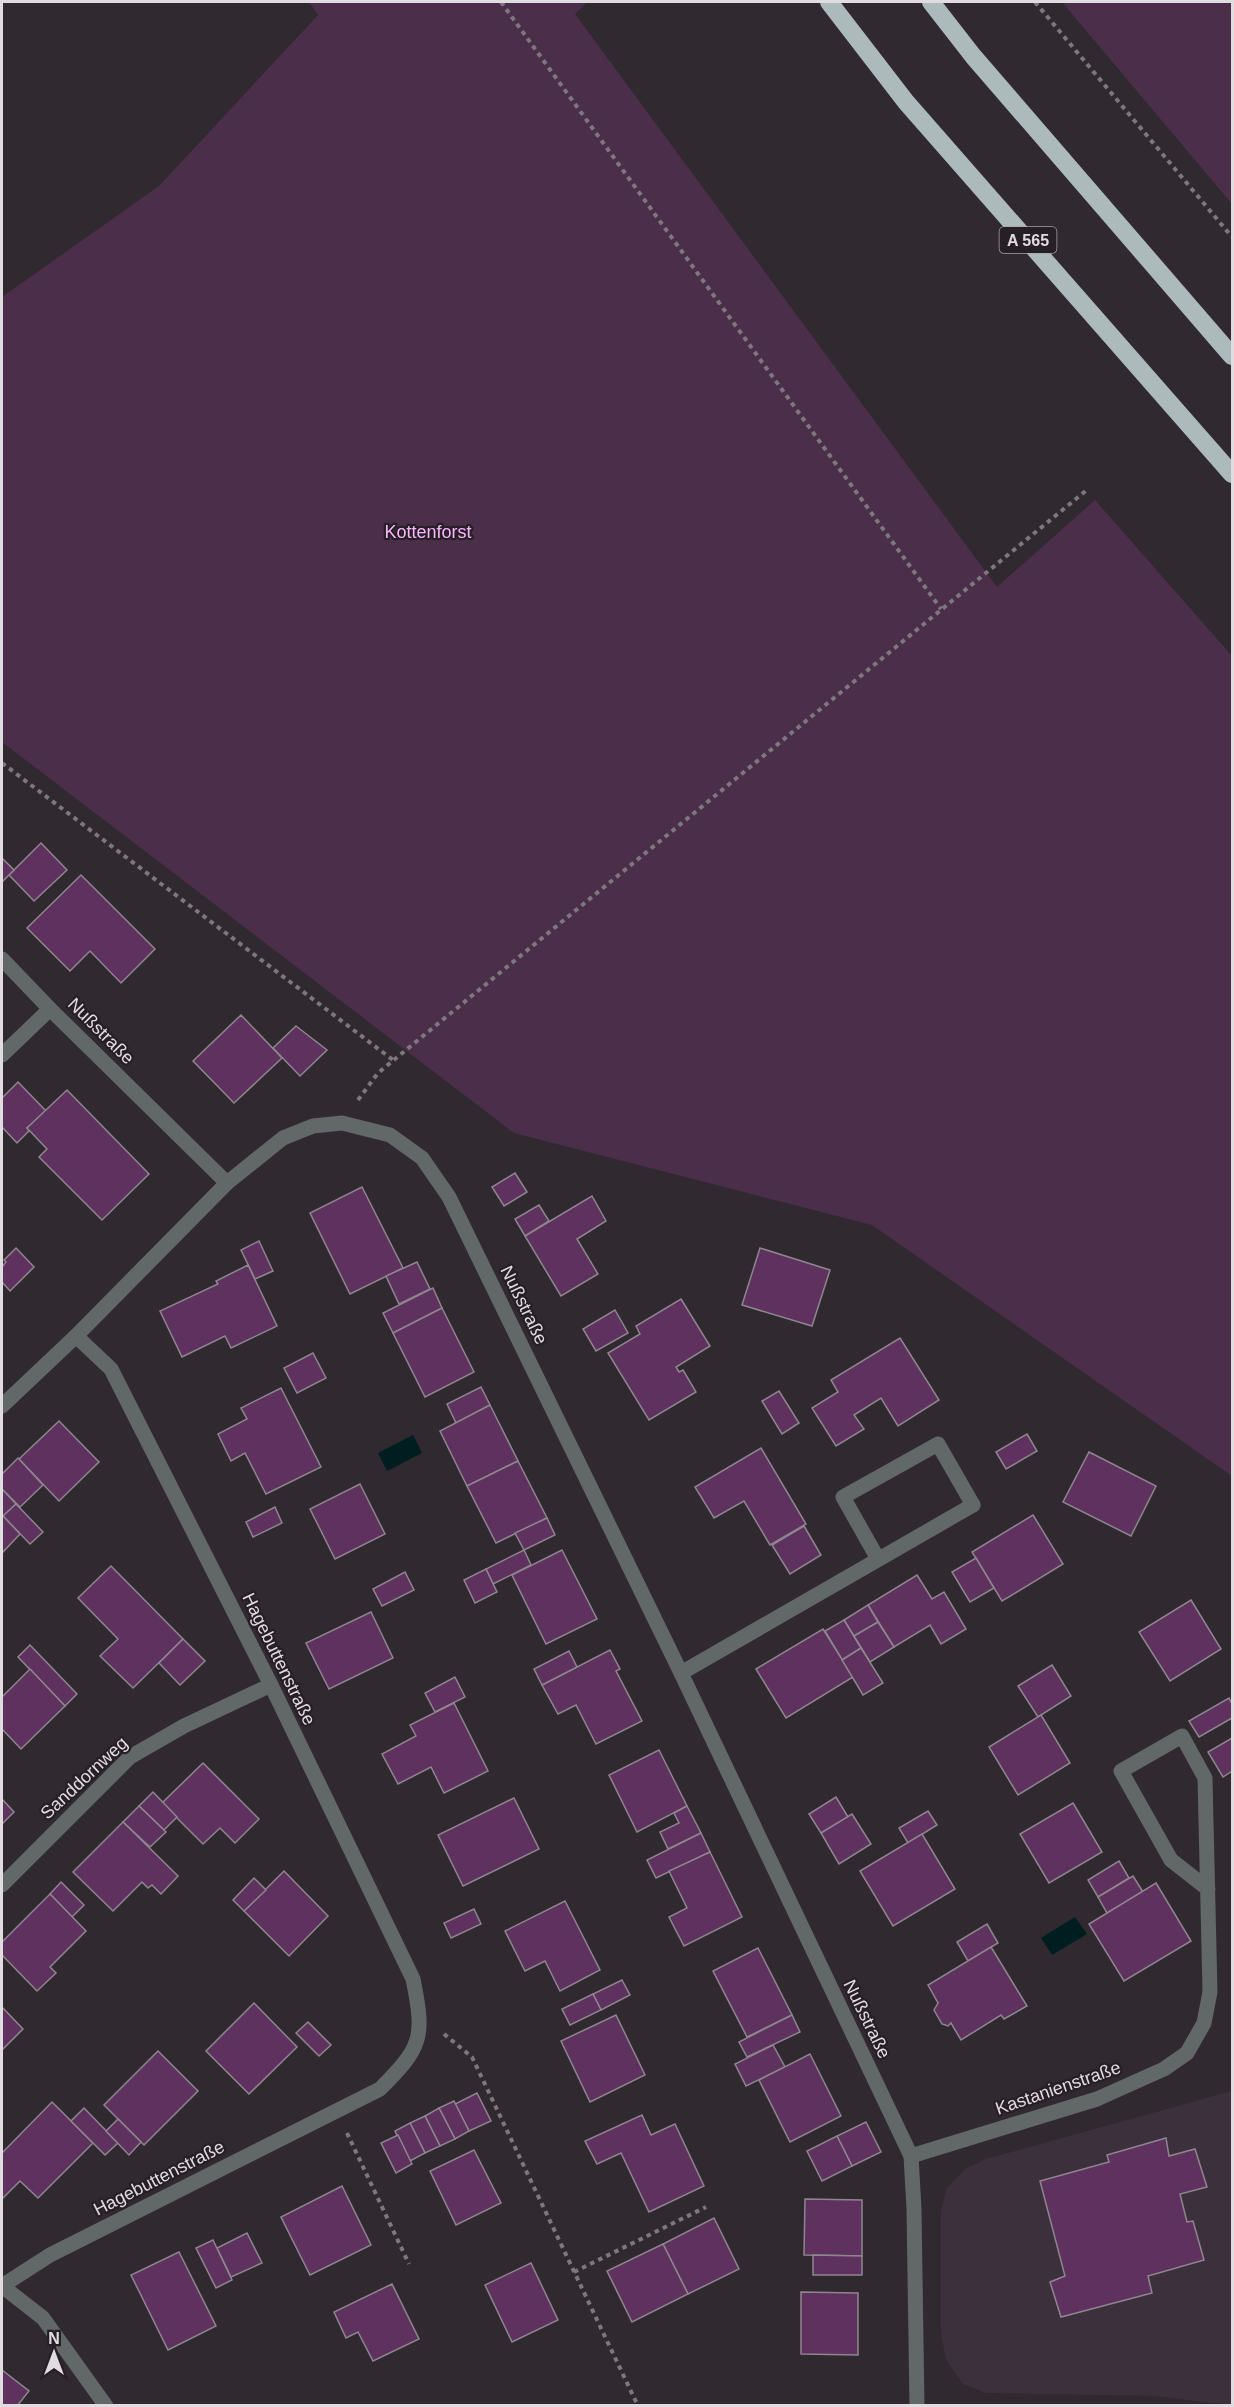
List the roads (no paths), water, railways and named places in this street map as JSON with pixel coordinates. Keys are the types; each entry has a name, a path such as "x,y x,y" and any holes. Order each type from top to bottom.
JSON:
{"highway":[{"name":"A 565","path":"829,2 906,102 1233,474"},
{"path":"931,2 973,56 1233,356"}],"street":[{"name":"Nußstraße","path":"2,959 227,1183"},
{"name":"Nußstraße","path":"2,1055 50,1009"},
{"name":"Nußstraße","path":"2,1406 76,1336 227,1183 283,1138 313,1126 342,1123 390,1135 422,1158 449,1197 681,1673 911,2156 917,2406"},
{"name":"Hagebuttenstraße","path":"2,2286 50,2255 380,2090 404,2066 417,2045 421,2015 413,1979 271,1685 111,1368 76,1336"},
{"path":"681,1673 973,1505 938,1444 843,1497 878,1559"},
{"name":"Sanddornweg","path":"2,1885 130,1757 184,1726 271,1685"},
{"name":"Kastanienstraße","path":"911,2156 1097,2099 1164,2069 1187,2053 1204,2023 1210,1992 1208,1889 1205,1778 1182,1736 1121,1771 1172,1860 1208,1889"},
{"path":"2,2286 43,2319 106,2406"}],"park label":[{"name":"Kottenforst","path":"428,532"}]}
